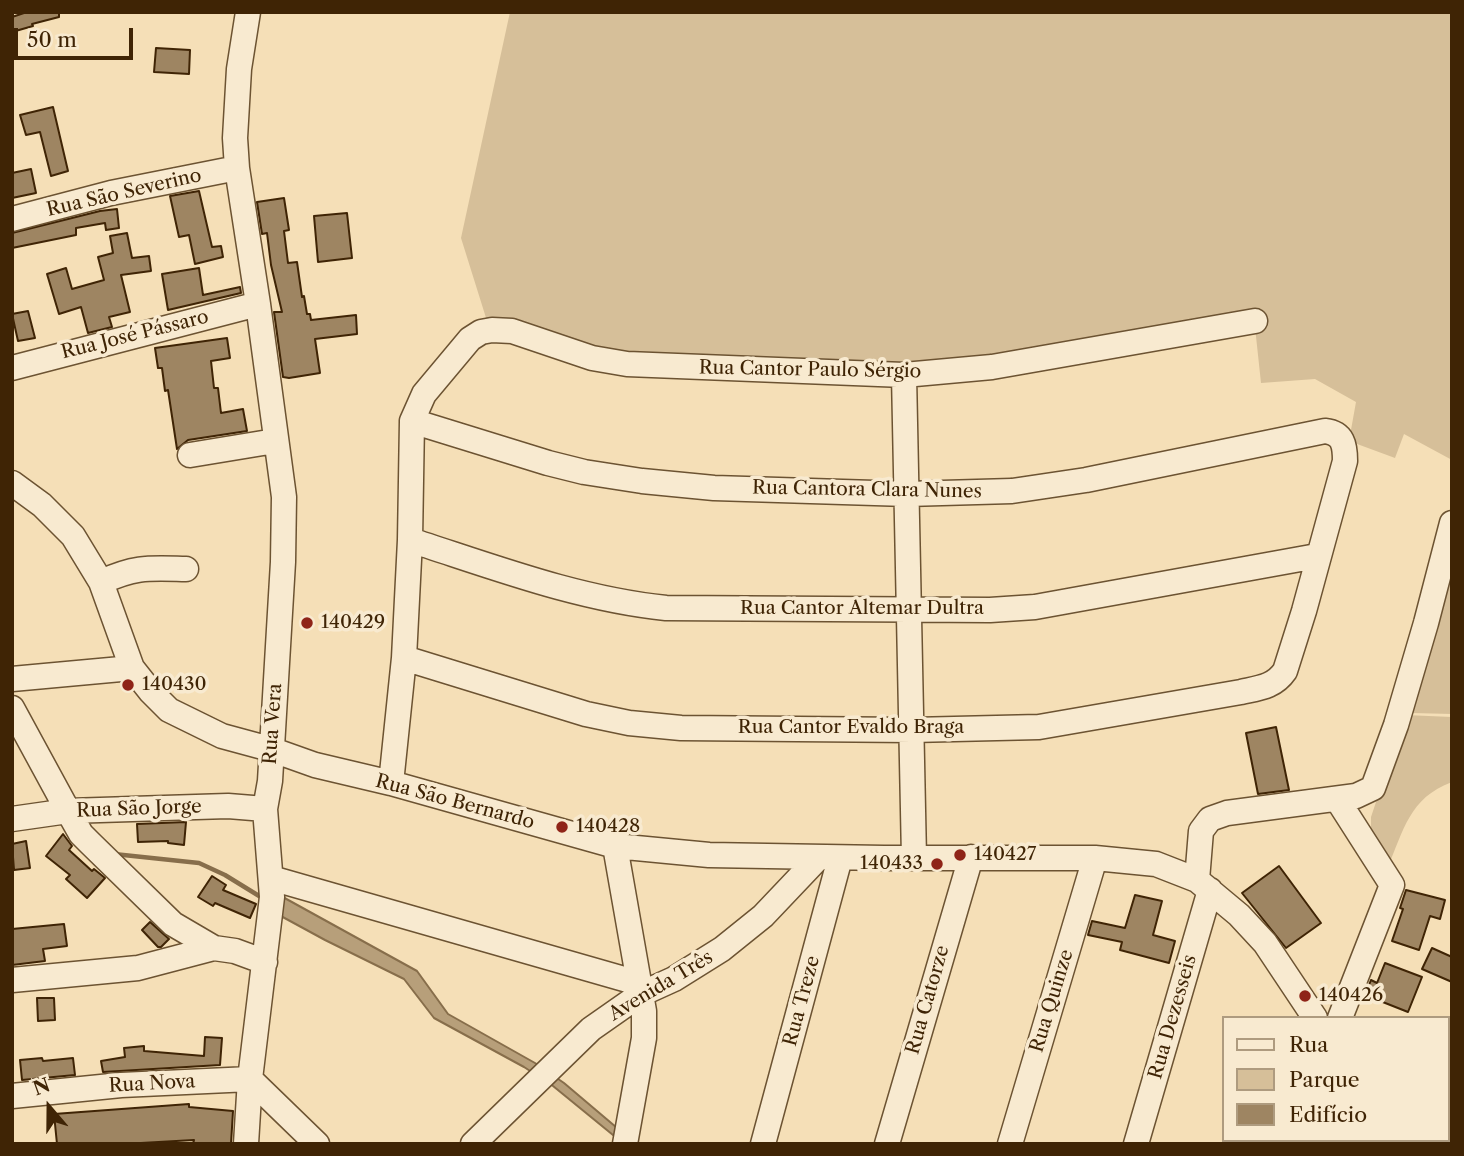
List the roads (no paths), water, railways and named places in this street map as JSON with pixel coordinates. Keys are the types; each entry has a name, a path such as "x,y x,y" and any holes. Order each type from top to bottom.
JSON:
{"street":[{"name":"Rua Vera","path":"246,1144 250,1079 272,897 265,809 270,781 284,528 284,497 237,168 235,138 239,69 248,12"},
{"name":"Rua São Severino","path":"12,219 111,193 237,168"},
{"name":"Rua José Pássaro","path":"12,368 258,304"},
{"name":"Rua Cantor Paulo Sérgio","path":"412,421 424,394 470,339 481,332 492,330 512,331 592,358 627,364 904,375 992,367 1255,321"},
{"path":"904,375 914,858"},
{"path":"391,783 404,658 411,540 412,421"},
{"name":"Rua Cantora Clara Nunes","path":"412,421 560,466 642,481 714,488 907,494 1012,491 1086,480 1325,431"},
{"name":"Rua Cantor Evaldo Braga","path":"404,658 586,714 629,723 681,729 912,730 1039,727 1269,686 1285,671 1345,461 1342,439 1335,433 1325,431"},
{"path":"190,455 275,441"},
{"name":"Rua São Bernardo","path":"12,483 42,505 73,536 101,582 132,668 151,692 169,710 222,736 315,765 391,783 614,846 696,854 829,858 1095,858 1156,864 1204,885"},
{"path":"12,509 42,505"},
{"name":"Rua Dezesseis","path":"1136,1144 1204,885 1201,831 1210,819 1227,813 1337,799 1366,793 1373,788 1426,623 1452,523"},
{"name":"Rua Cantor Altemar Dultra","path":"411,540 558,587 632,604 666,608 990,610 1035,607 1317,556"},
{"path":"101,582 126,570 186,569"},
{"path":"12,679 132,668"},
{"path":"12,708 81,834 173,924 214,948 235,951 265,962"},
{"path":"1337,799 1392,885 1341,1016"},
{"name":"Rua São Jorge","path":"12,819 68,811 228,806 265,809"},
{"path":"614,846 640,989 644,1038 626,1137"},
{"name":"Rua Catorze","path":"887,1144 971,857"},
{"name":"Avenida Três","path":"473,1144 560,1057 640,989 674,979 722,949 829,858"},
{"name":"Rua Treze","path":"764,1144 829,858"},
{"name":"Rua Quinze","path":"1010,1144 1095,858"},
{"path":"271,878 640,989"},
{"path":"1204,885 1254,929 1309,1014"},
{"path":"12,981 138,968 214,948"},
{"path":"250,1079 317,1144"},
{"name":"Rua Nova","path":"12,1096 121,1085 250,1079"}],"waterway":[{"path":"114,854 199,863 264,899"}],"place":[{"name":"140429","path":"307,623"},
{"name":"140430","path":"128,685"},
{"name":"140428","path":"562,827"},
{"name":"140427","path":"960,855"},
{"name":"140433","path":"937,864"},
{"name":"140426","path":"1305,996"}]}
